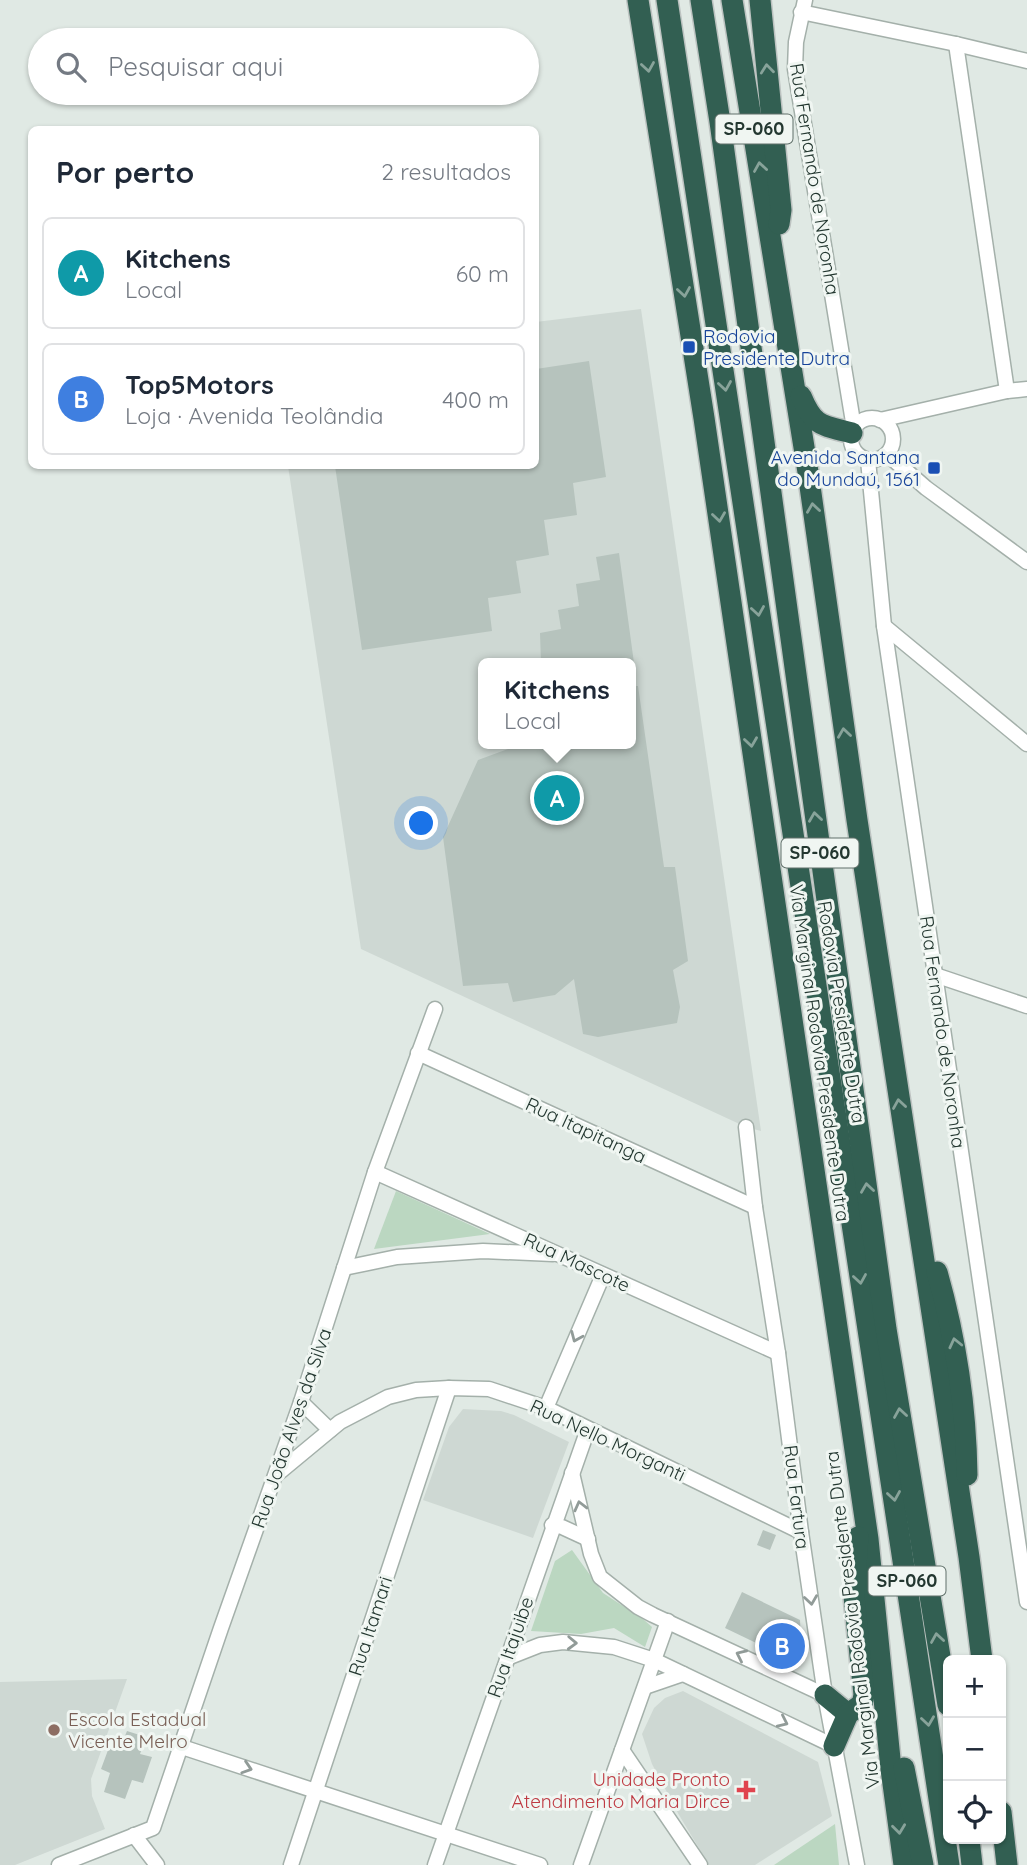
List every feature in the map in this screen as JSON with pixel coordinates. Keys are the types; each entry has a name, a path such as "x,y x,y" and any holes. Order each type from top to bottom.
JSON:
{"highway":[{"name":"Via Marginal Rodovia Presidente Dutra","path":"638,0 706,432 861,1493 904,1865"},
{"name":"Rodovia Presidente Dutra","path":"667,0 949,1865"},
{"name":"Rodovia Presidente Dutra","path":"701,0 722,135 886,1329 943,1675"},
{"name":"SP-060","path":"732,0 808,472 909,1171 957,1353 967,1426 969,1557 981,1655"},
{"path":"760,0 781,210 775,259"},
{"path":"789,364 809,414 815,421 853,430"},
{"path":"834,1746 848,1714 862,1704 864,1695 854,1596 861,1493"},
{"path":"825,1695 848,1714"},
{"path":"886,1721 899,1746 923,1865"},
{"path":"969,1844 972,1865"},
{"path":"1005,1844 1007,1865"}],"street":[{"path":"803,6 1027,61"},
{"name":"Rua Fernando de Noronha","path":"803,6 796,42 795,69 853,430"},
{"path":"956,44 1007,391"},
{"path":"880,420 889,427 893,438 887,454 868,460 854,450 853,430 863,420 880,420 1007,391 1027,389"},
{"path":"887,454 926,488 1027,562"},
{"name":"Rua Fernando de Noronha","path":"868,460 884,626 1027,1602"},
{"path":"884,626 1027,744"},
{"path":"935,975 1027,1006"},
{"name":"Rua João Alves da Silva","path":"150,1830 182,1746 301,1402 375,1172 435,1009"},
{"name":"Rua Itapitanga","path":"418,1053 755,1207"},
{"name":"Rua Fartura","path":"746,1127 755,1207 825,1695 857,1865"},
{"name":"Rua Mascote","path":"375,1172 778,1353"},
{"path":"344,1268 397,1257 483,1251 561,1255"},
{"path":"546,1408 603,1275"},
{"name":"Rua Itamari","path":"291,1865 449,1388"},
{"name":"Rua Nello Morganti","path":"276,1475 330,1430 388,1397 416,1390 489,1390 546,1408 801,1532"},
{"path":"301,1402 330,1430"},
{"name":"Rua Itajuibe","path":"435,1865 552,1525 588,1429"},
{"path":"572,1473 591,1554 600,1577 638,1607 825,1695"},
{"path":"552,1525 588,1539"},
{"path":"581,1865 668,1621"},
{"path":"507,1658 540,1645 563,1642 614,1647 654,1660 834,1746"},
{"path":"645,1687 683,1674"},
{"path":"182,1746 540,1865"},
{"path":"622,1750 700,1865"},
{"path":"59,1865 150,1830 157,1865"},
{"path":"134,1835 157,1865"}],"shaded area":[{"path":"641,309 761,1131 746,1127 361,949 288,469 539,469 539,322"},
{"path":"463,1409 501,1411 514,1415 569,1442 533,1538 423,1500 449,1427"},
{"name":"Escola Estadual Vicente Melro","path":"127,1679 91,1779 92,1796 105,1829 15,1865 0,1865 0,1682"},
{"name":"Unidade Pronto Atendimento Maria Dirce","path":"683,1691 818,1762 832,1816 755,1865 709,1865 652,1764 642,1734 654,1708 665,1698"}],"green space":[{"path":"396,1191 490,1234 374,1249"},
{"path":"572,1550 603,1593 652,1627 645,1647 614,1628 581,1634 531,1631 555,1561"},
{"path":"835,1824 839,1865 774,1865"}],"building":[{"path":"589,361 606,477 573,483 577,515 544,520 549,555 516,561 521,593 488,598 492,631 362,650 335,469 539,469 539,369"},
{"path":"619,553 633,658 541,658 540,633 561,629 558,610 579,606 576,584 600,580 596,557"},
{"path":"638,686 664,867 675,867 688,961 673,970 680,1007 677,1023 598,1037 583,1034 574,979 555,995 513,1002 508,983 463,986 443,837 478,760 508,749 636,749"},
{"path":"763,1530 776,1535 770,1550 757,1545"},
{"path":"742,1592 800,1620 802,1665 725,1628"},
{"path":"127,1731 146,1737 140,1754 152,1757 143,1783 132,1780 125,1799 104,1792 110,1773 101,1769 111,1742 122,1743"}],"place":[{"name":"Rodovia Presidente Dutra","path":"689,347"},
{"name":"Avenida Santana do Mundaú, 1561","path":"934,468"},
{"name":"Kitchens","path":"557,798"},
{"name":"Top5Motors","path":"782,1646"},
{"name":"Escola Estadual Vicente Melro","path":"54,1730"},
{"name":"Unidade Pronto Atendimento Maria Dirce","path":"746,1790"}]}
